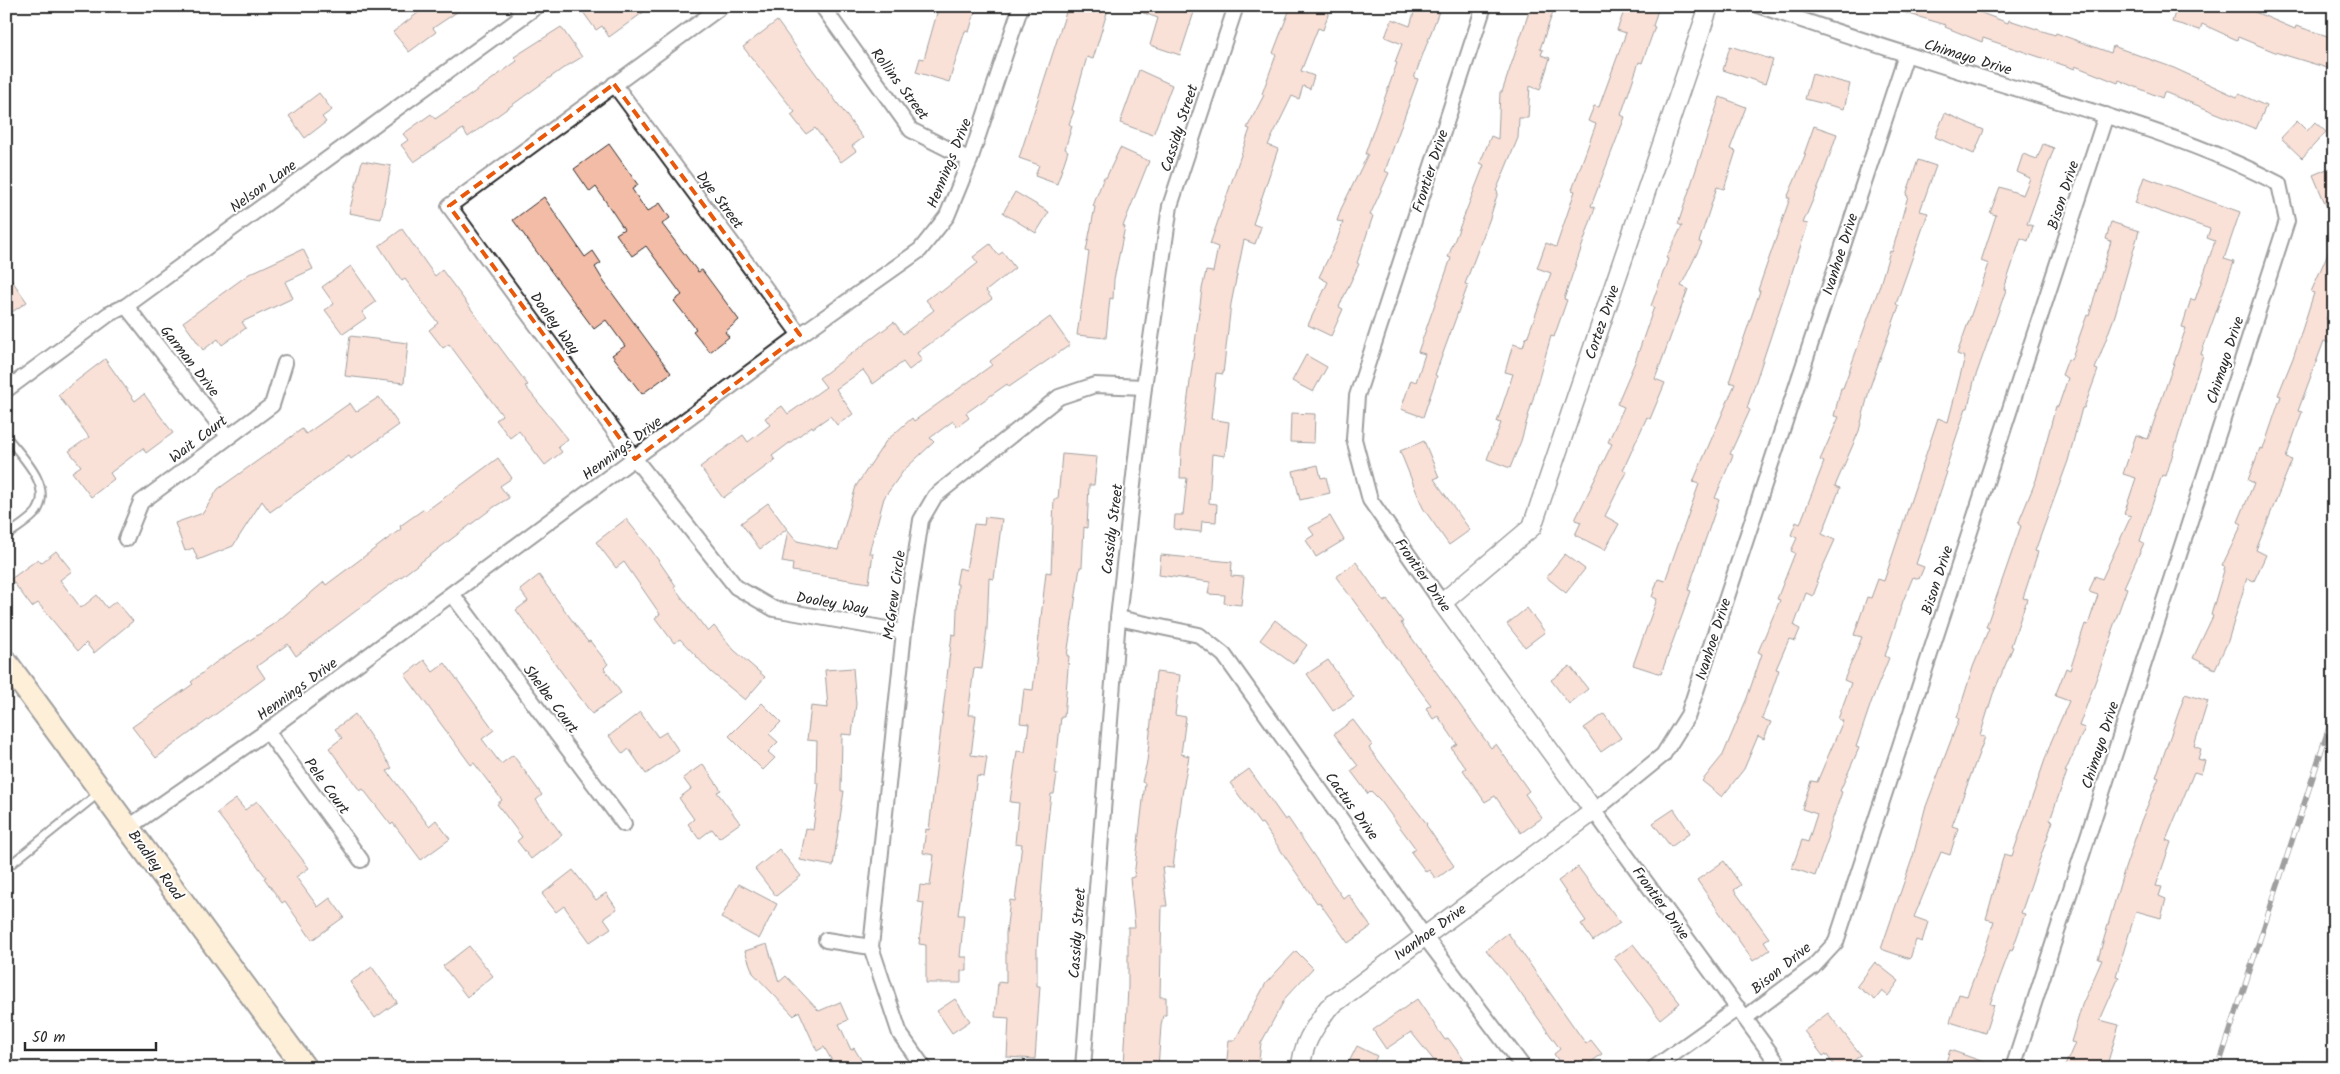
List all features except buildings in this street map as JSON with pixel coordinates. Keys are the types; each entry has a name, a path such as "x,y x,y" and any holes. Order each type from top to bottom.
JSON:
{"main road":[{"name":"Bradley Road","path":"6,662 305,1068"}],"street":[{"name":"Nelson Lane","path":"6,390 110,314 126,306 537,6"},
{"name":"Dooley Way","path":"722,6 449,206 635,459 736,587 774,609 904,632"},
{"name":"Rollins Street","path":"822,6 911,130 970,160"},
{"name":"Hennings Drive","path":"129,827 267,731 800,335 920,250 947,216 970,160 1020,6"},
{"name":"Cassidy Street","path":"1082,1068 1118,618 1144,387 1170,206 1236,6"},
{"name":"Frontier Drive","path":"1484,6 1357,396 1354,439 1370,500 1442,603 1781,1068"},
{"name":"Cortez Drive","path":"1442,603 1532,527 1709,6"},
{"name":"Chimayo Drive","path":"1760,6 1906,55 2106,115 2244,165 2279,184 2287,221 2013,1068"},
{"name":"Ivanhoe Drive","path":"1301,1068 1301,1059 1310,1034 1328,1008 1594,811 1663,754 1688,715 1906,55"},
{"name":"Dye Street","path":"614,84 800,335"},
{"name":"Bison Drive","path":"1654,1068 1813,967 1836,942 2106,115"},
{"name":"Garman Drive","path":"126,306 228,436"},
{"name":"Wait Court","path":"126,539 141,502 272,405 285,363"},
{"name":"McGrew Circle","path":"924,1068 900,1034 871,947 904,632 922,520 935,496 1059,397 1095,385 1144,387"},
{"name":"Shelbe Court","path":"452,594 624,824"},
{"name":"Cactus Drive","path":"1118,618 1199,635 1224,655 1425,936 1524,1068"},
{"name":"Pele Court","path":"267,731 361,860"},
{"path":"826,940 871,947"}],"lane":[{"path":"513,6 518,20"},
{"path":"6,436 39,482 42,495 37,512 6,536"},
{"path":"6,868 102,791"}],"highlighted area":[{"path":"614,84 800,335 635,459 449,206"}],"railway":[{"path":"2218,1068 2334,712"}]}
